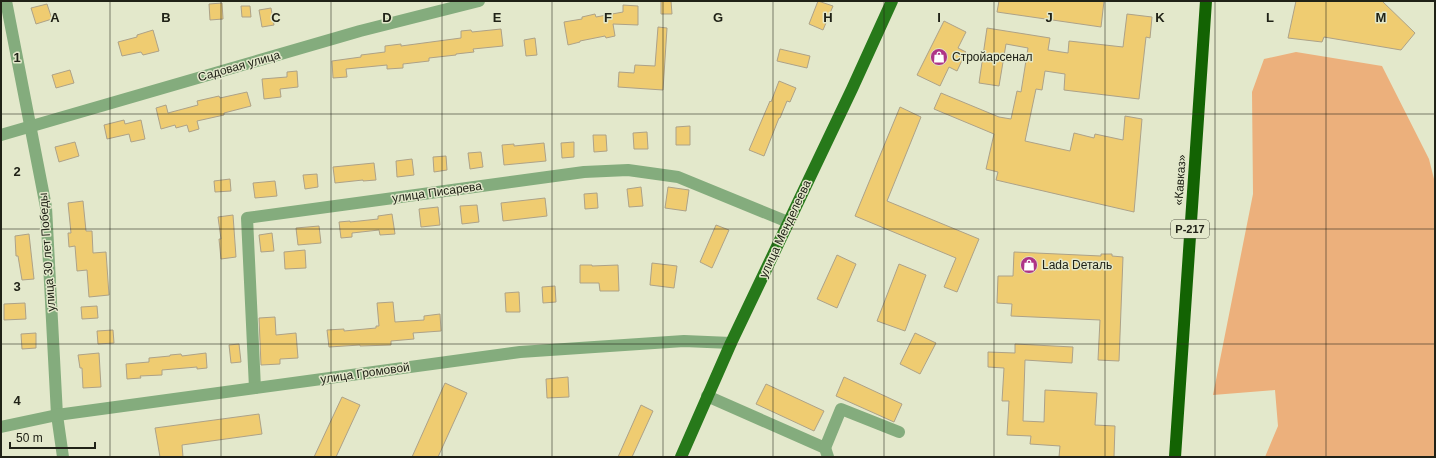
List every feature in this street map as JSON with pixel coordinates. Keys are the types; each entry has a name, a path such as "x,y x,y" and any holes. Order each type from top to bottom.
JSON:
{"highway":[{"name":"«Кавказ»","path":"1175,457 1206,1"}],"main road":[{"name":"улица Менделеева","path":"681,457 731,343 852,89 892,1"}],"street":[{"name":"улица 30 лет Победы","path":"6,1 46,207 57,415 63,457"},
{"name":"Садовая улица","path":"1,135 360,31 479,1"},
{"name":"улица Писарева","path":"255,388 247,218 584,172 628,170 678,177 788,222"},
{"name":"улица Громовой","path":"1,426 57,415 520,352 684,341 731,343"},
{"path":"707,396 827,453 841,409 899,432"}],"shaded area":[{"path":"1296,52 1382,66 1429,159 1435,183 1435,457 1265,457 1278,426 1275,390 1213,395 1253,194 1252,92 1264,59"}],"building":[{"path":"661,1 671,1 672,14 661,14"},
{"path":"818,1 833,6 823,30 809,24"},
{"path":"999,1 1104,1 1101,27 997,12"},
{"path":"1296,1 1382,1 1415,33 1401,50 1324,37 1322,42 1288,38"},
{"path":"222,3 223,19 210,20 209,4"},
{"path":"47,4 52,19 36,24 31,8"},
{"path":"623,5 638,6 638,25 613,24 615,36 606,38 605,36 568,45 564,22 582,19 582,17 595,14 596,17 623,12"},
{"path":"241,6 250,6 251,17 242,17"},
{"path":"271,8 274,25 262,27 259,10"},
{"path":"1127,14 1152,17 1150,38 1146,37 1139,99 1064,90 1065,74 1045,71 1042,90 1036,89 1025,141 1070,151 1074,133 1094,138 1095,134 1123,140 1125,116 1142,119 1134,212 996,180 998,172 986,169 994,134 934,109 941,93 999,117 1011,119 1017,91 1021,92 1028,48 1006,44 999,86 979,83 987,28 1050,38 1048,50 1068,53 1069,41 1123,47"},
{"path":"944,21 966,32 958,48 966,52 957,71 949,67 940,86 917,75"},
{"path":"658,27 667,28 663,90 618,87 619,72 634,73 635,65 655,66"},
{"path":"501,29 503,46 473,49 474,52 429,58 429,61 403,64 403,68 387,69 387,65 346,69 347,77 333,78 332,61 385,52 385,46 401,44 401,46 461,38 461,31 471,30 472,32"},
{"path":"153,30 159,51 143,55 141,52 122,56 118,42 137,37 137,35"},
{"path":"535,38 537,55 526,56 524,40"},
{"path":"780,49 810,56 807,68 777,61"},
{"path":"70,70 74,83 56,88 52,75"},
{"path":"297,71 298,87 280,89 281,97 264,99 262,79 287,77 287,72"},
{"path":"779,81 796,88 790,102 787,101 779,118 764,156 749,150"},
{"path":"247,92 251,106 224,113 224,115 197,121 199,129 189,132 187,125 176,128 175,125 161,129 156,108 166,105 168,113 198,105 197,101"},
{"path":"900,107 921,117 887,201 979,239 957,292 944,287 956,258 855,216"},
{"path":"124,120 125,124 141,120 145,139 131,142 129,134 107,139 104,125"},
{"path":"690,126 690,145 676,145 676,127"},
{"path":"647,132 648,149 634,149 633,133"},
{"path":"593,135 606,135 607,151 594,152"},
{"path":"75,142 79,156 59,162 55,147"},
{"path":"574,142 574,157 562,158 561,143"},
{"path":"544,143 546,161 504,165 502,145 514,144 514,146"},
{"path":"481,152 483,167 470,169 468,153"},
{"path":"446,156 447,170 434,172 433,157"},
{"path":"412,159 414,175 397,177 396,161"},
{"path":"374,163 376,180 335,183 333,167"},
{"path":"317,174 318,187 305,189 303,175"},
{"path":"230,179 231,191 215,192 214,181"},
{"path":"275,181 277,196 255,198 253,183"},
{"path":"641,187 643,206 629,207 627,189"},
{"path":"668,187 689,190 686,211 665,208"},
{"path":"597,193 598,208 585,209 584,194"},
{"path":"545,198 547,216 503,221 501,203"},
{"path":"83,201 86,231 92,231 93,253 106,252 109,295 89,297 87,270 77,271 75,246 69,247 68,233 71,233 68,203"},
{"path":"477,205 479,222 462,224 460,206"},
{"path":"438,207 440,225 421,227 419,209"},
{"path":"392,214 395,234 380,235 379,230 352,233 352,237 341,238 339,222 378,219 378,216"},
{"path":"233,215 236,257 221,259 219,239 221,239 218,217"},
{"path":"716,225 729,230 712,268 700,262"},
{"path":"319,226 321,243 298,245 296,228"},
{"path":"272,233 274,251 261,252 259,235"},
{"path":"29,234 34,279 22,280 18,256 16,256 15,236"},
{"path":"305,250 306,268 285,269 284,252"},
{"path":"1014,252 1101,256 1101,254 1112,254 1112,256 1123,257 1119,361 1098,360 1100,320 1011,316 1012,304 997,303 998,276 1013,276"},
{"path":"837,255 856,264 837,308 817,299"},
{"path":"652,263 677,266 674,288 650,285"},
{"path":"899,264 926,275 905,331 877,321"},
{"path":"580,265 618,265 619,291 600,291 599,283 580,283"},
{"path":"555,286 556,302 543,303 542,287"},
{"path":"519,292 520,312 506,312 505,293"},
{"path":"393,302 395,322 424,320 424,316 440,314 441,331 413,333 414,339 391,341 391,345 329,347 327,330 344,329 344,331 376,328 376,326 379,326 377,303"},
{"path":"25,303 26,319 4,320 4,304"},
{"path":"97,306 98,318 82,319 81,307"},
{"path":"275,317 276,335 296,333 298,358 280,359 280,364 261,365 259,318"},
{"path":"113,330 114,343 98,344 97,331"},
{"path":"36,333 36,348 22,349 21,334"},
{"path":"915,333 936,343 920,374 900,364"},
{"path":"239,344 241,362 231,363 229,345"},
{"path":"1015,344 1073,347 1072,363 1025,360 1023,421 1044,422 1045,390 1097,393 1095,425 1115,426 1114,457 1059,457 1060,446 1030,444 1031,436 1007,435 1009,401 1002,401 1004,368 988,367 988,352 1015,353"},
{"path":"99,353 101,387 83,388 82,368 80,368 78,355"},
{"path":"206,353 207,368 197,369 197,367 162,370 162,375 140,376 141,378 127,379 126,364 149,362 149,358 170,355 181,354 182,356"},
{"path":"568,377 569,397 547,398 546,379"},
{"path":"844,377 902,404 894,422 836,396"},
{"path":"445,383 467,393 438,457 412,457"},
{"path":"766,384 824,411 814,431 756,404"},
{"path":"342,397 360,405 336,457 314,457"},
{"path":"641,405 653,411 632,457 618,457"},
{"path":"259,414 262,434 182,445 183,457 160,457 155,428"}],"place":[{"name":"Стройарсенал","path":"939,57"},
{"name":"Lada Dеталь","path":"1029,265"}]}
